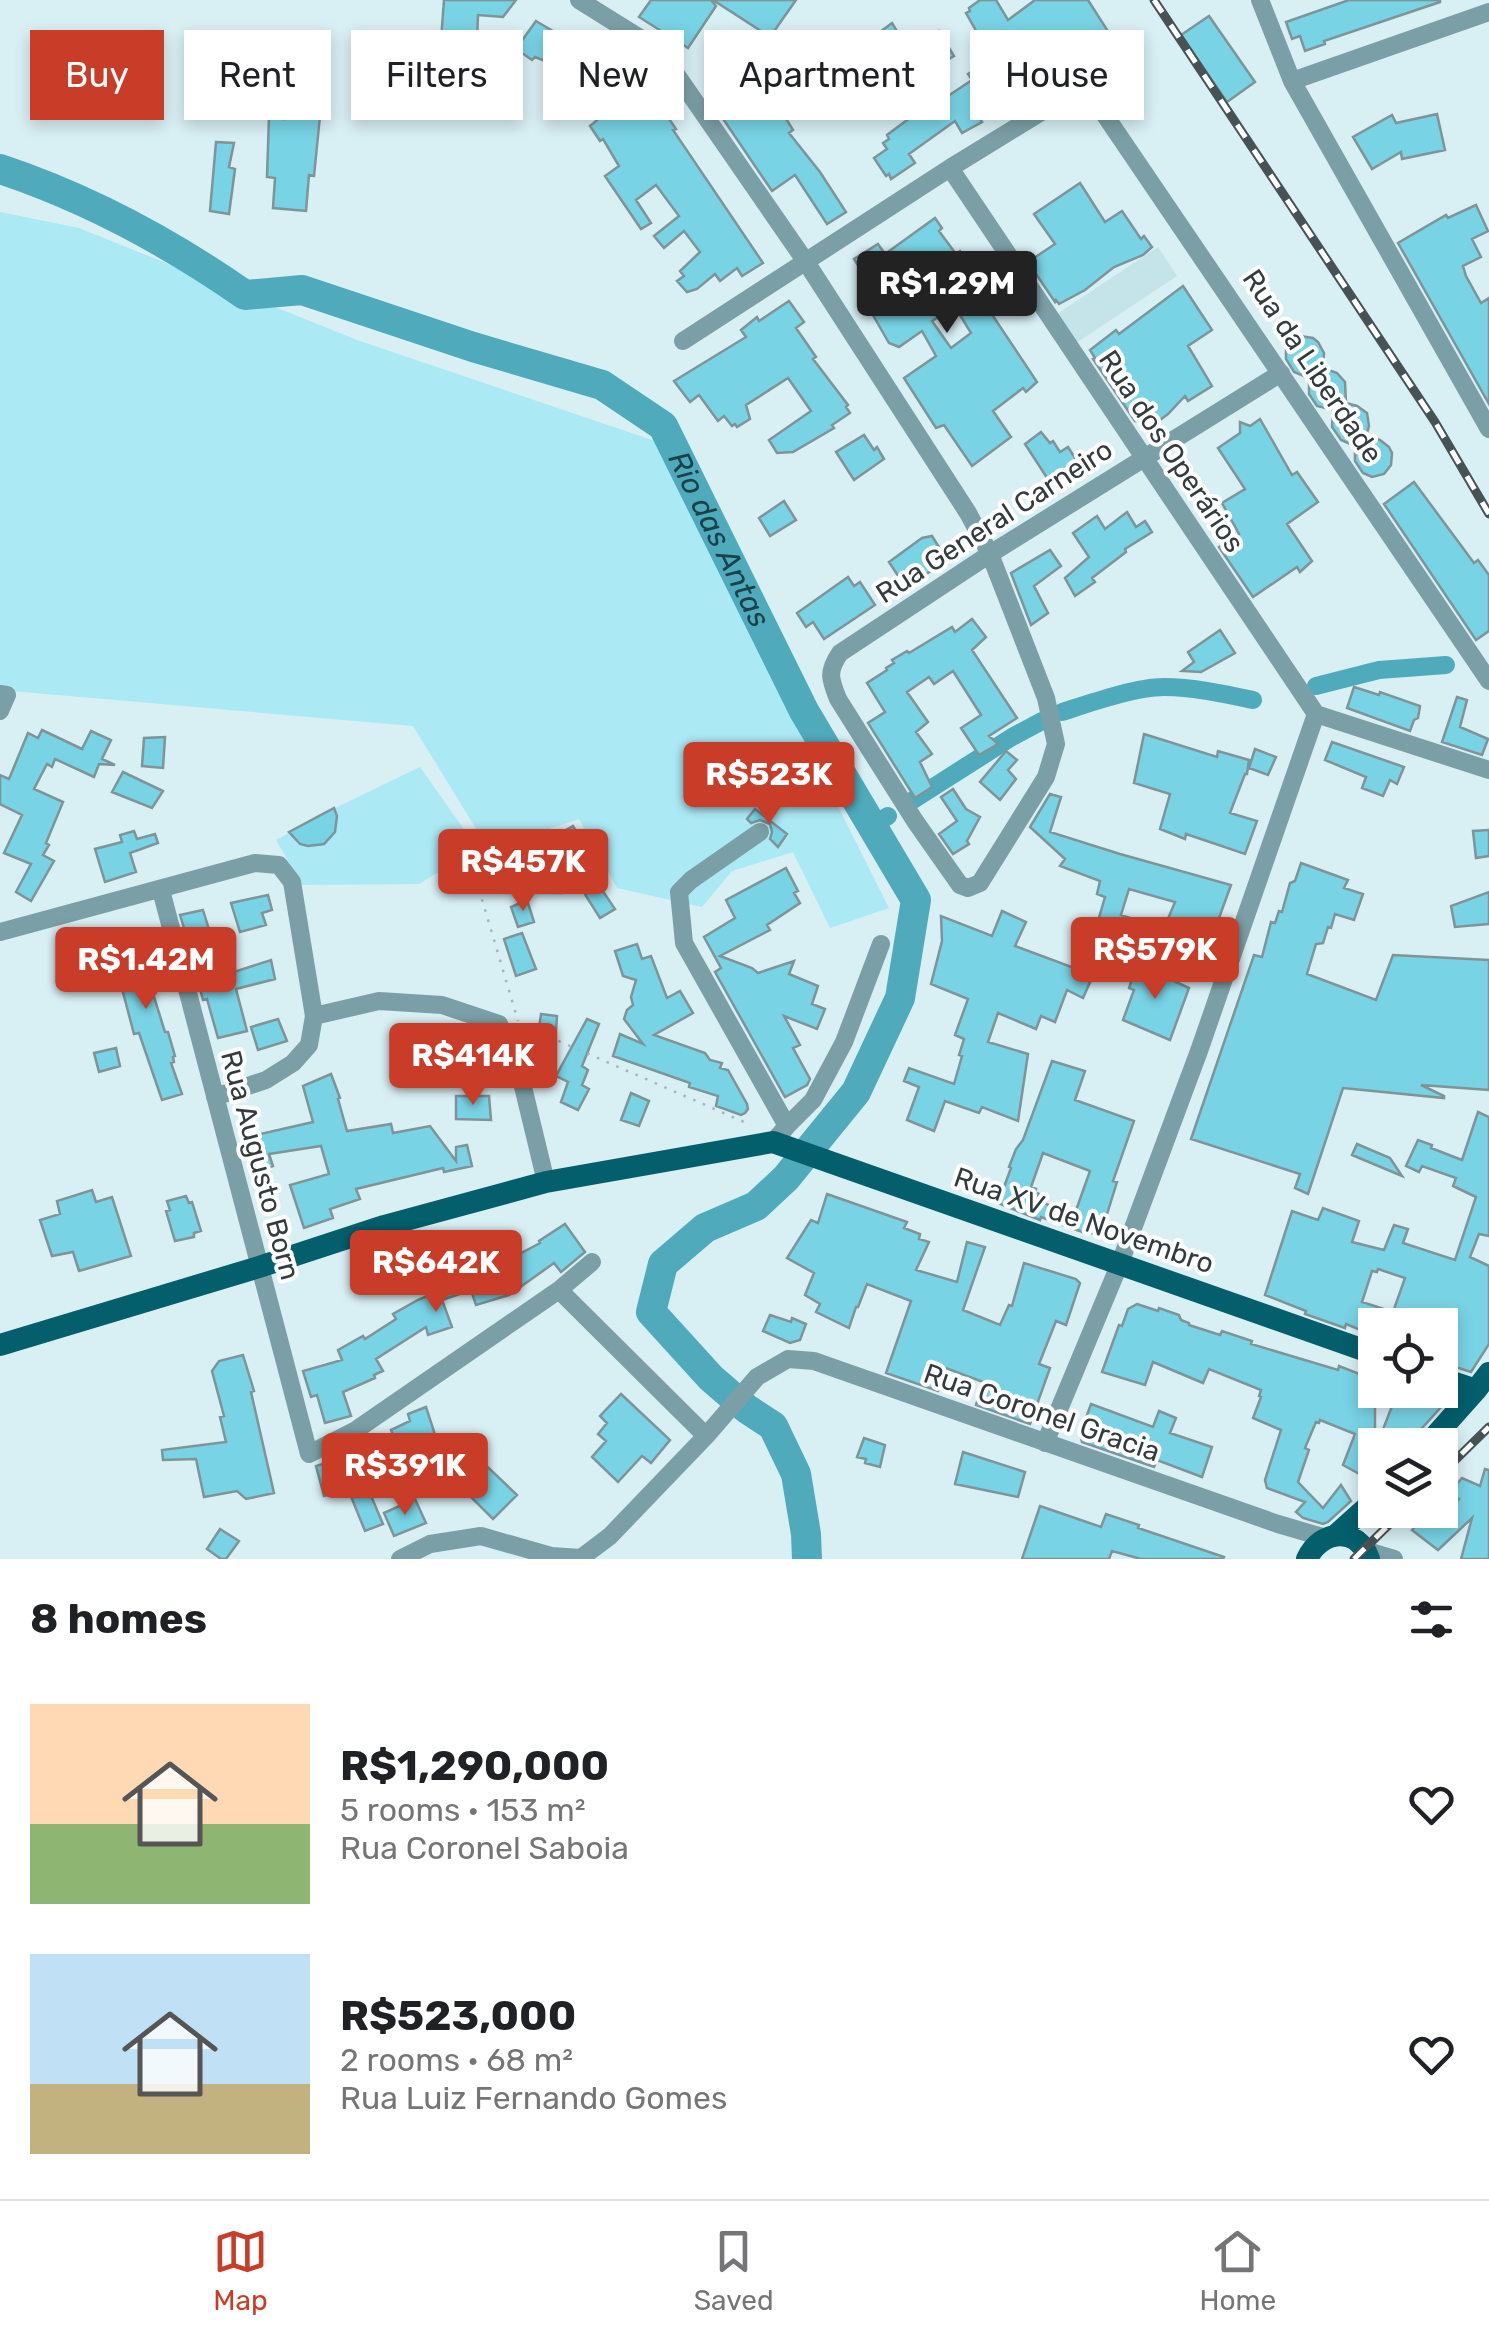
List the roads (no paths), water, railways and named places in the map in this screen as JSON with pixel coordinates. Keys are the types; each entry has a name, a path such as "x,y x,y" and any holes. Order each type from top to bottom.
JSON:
{"main road":[{"name":"Rua XV de Novembro","path":"781,1138 824,1161 1358,1348"},
{"path":"0,1346 384,1226 546,1182 781,1138"},
{"path":"1458,1381 1485,1386"},
{"path":"1444,1428 1485,1386"},
{"path":"1320,1545 1358,1513"},
{"path":"1367,1553 1370,1528"},
{"path":"1320,1545 1346,1536 1357,1541 1367,1553"}],"street":[{"path":"579,0 651,44 674,71 806,262 968,512 990,554"},
{"path":"1260,0 1292,81 1489,429"},
{"path":"1292,81 1489,12"},
{"name":"Rua da Liberdade","path":"950,168 1070,95 1080,92 1092,96 1489,681"},
{"path":"683,341 950,168"},
{"name":"Rua dos Operários","path":"950,168 1316,714"},
{"name":"Rua General Carneiro","path":"990,554 1046,698 1056,744 1046,776 980,883 968,888 960,885 915,821 838,699 830,681 831,666 840,653 990,554 1282,373"},
{"path":"1045,1442 1120,1264 1316,714 1488,768"},
{"path":"760,832 679,892 684,942 781,1138 813,1100 844,1042 881,944"},
{"path":"0,932 255,863 279,865 292,882 314,1016 309,1045 293,1063 266,1080 215,1097"},
{"name":"Rua Augusto Born","path":"161,890 309,1454 356,1430 559,1290"},
{"path":"314,1016 379,1001 442,1005 499,1024 518,1066 546,1182"},
{"path":"400,1559 430,1544 481,1536 551,1556 581,1558 610,1536 706,1436 559,1290 592,1262"},
{"name":"Rua Coronel Gracia","path":"706,1436 758,1377 788,1359 814,1361 1278,1524 1320,1545"},
{"path":"1367,1553 1394,1559"}],"waterway":[{"name":"Rio das Antas","path":"0,169 127,223 245,295 302,290 602,385 663,426 804,711 916,900 900,998 856,1092 786,1178 756,1206 705,1228 663,1264 651,1312 711,1378 773,1426 796,1474 807,1559"},
{"path":"1316,686 1379,670 1446,665"},
{"path":"1062,712 1153,688 1175,687 1253,700"},
{"path":"910,802 1042,721"},
{"path":"872,826 888,816"}],"railway":[{"path":"1154,0 1435,422 1489,514"},
{"path":"1458,1457 1489,1427"},
{"path":"1354,1559 1386,1528"}]}
